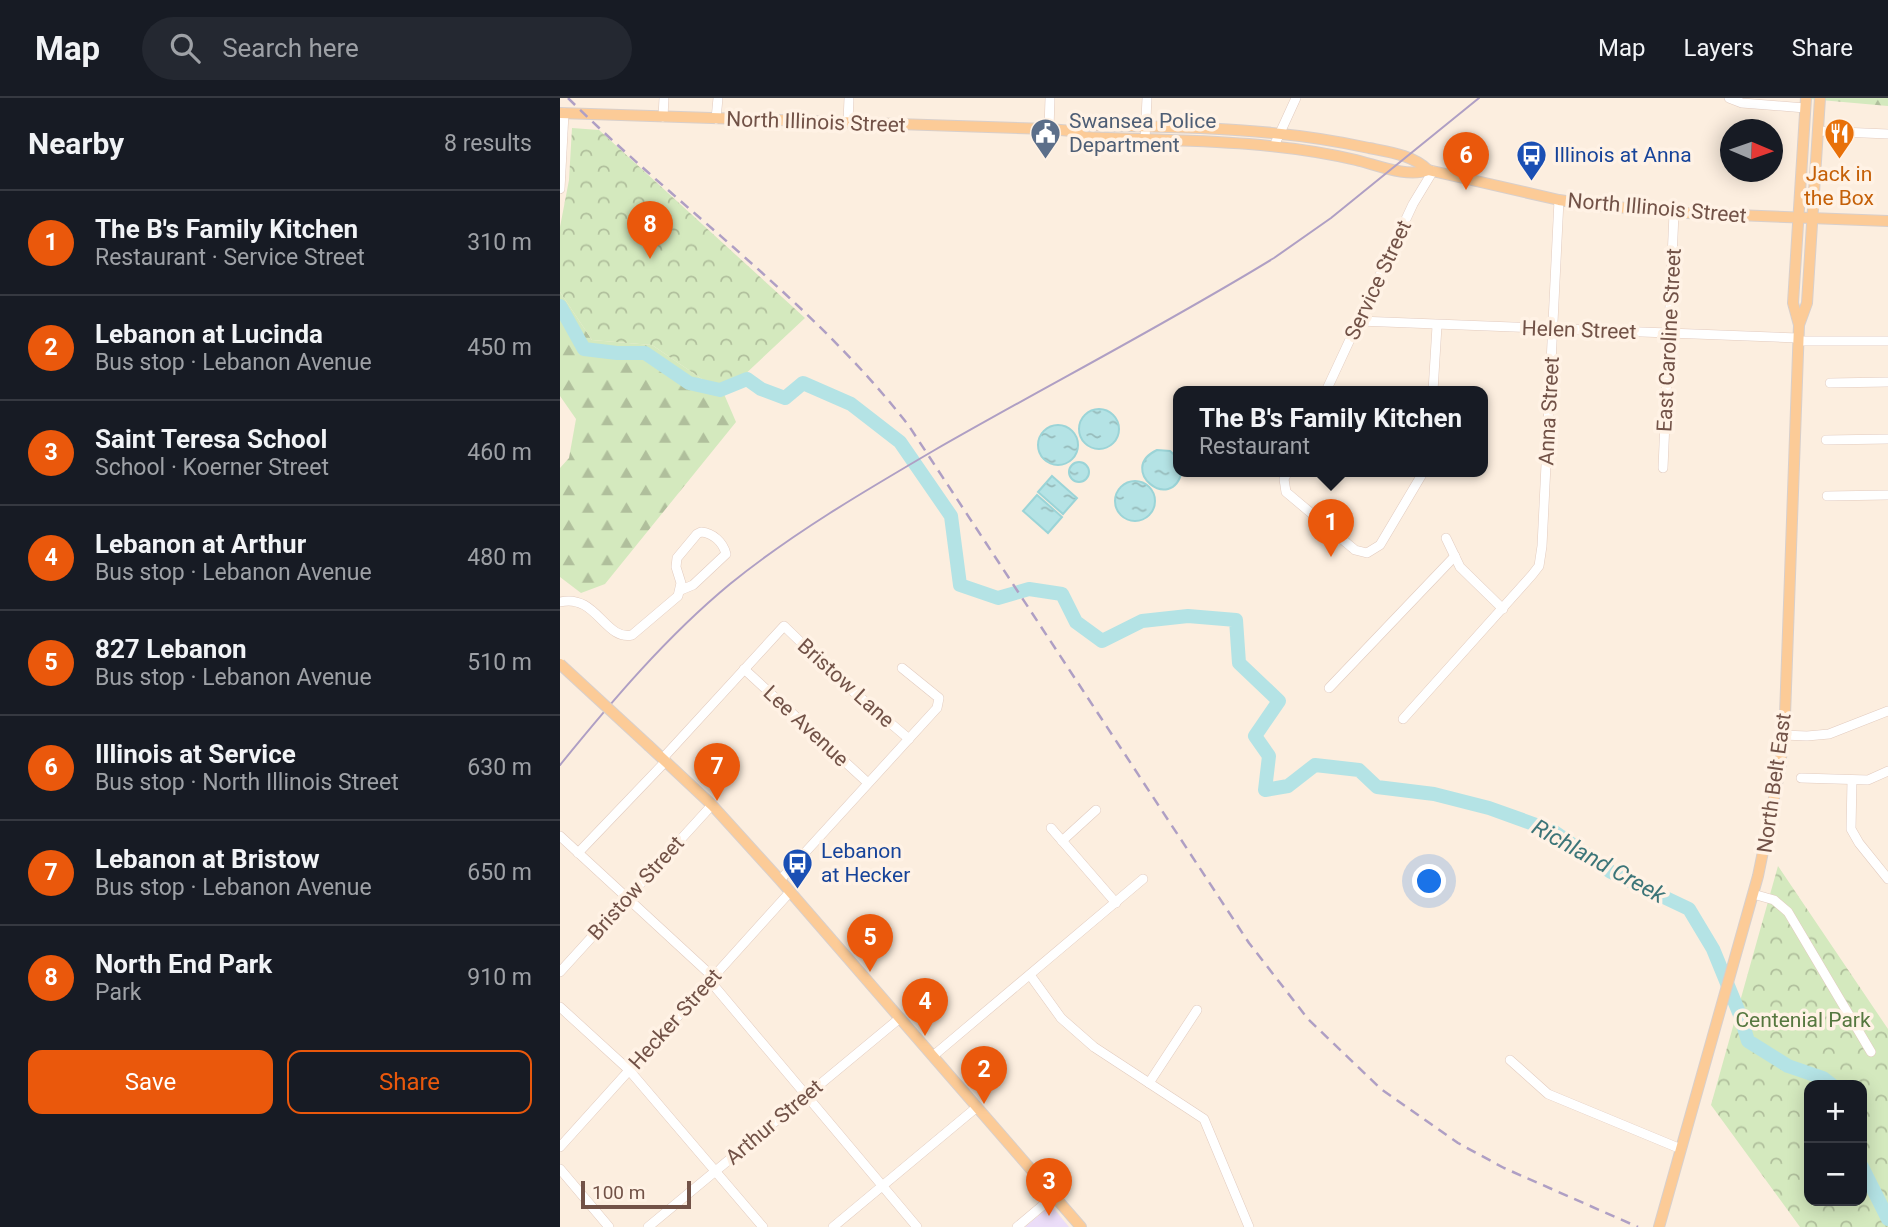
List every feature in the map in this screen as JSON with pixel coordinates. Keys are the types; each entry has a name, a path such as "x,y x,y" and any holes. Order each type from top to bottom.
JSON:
{"main road":[{"name":"North Belt East","path":"1659,1225 1754,894 1768,835 1783,735 1798,340 1799,325 1807,303 1820,98"},
{"name":"North Belt East","path":"1799,325 1793,303 1806,103"},
{"name":"North Illinois Street","path":"562,113 1049,129 1072,131 1084,137 1274,146 1339,156 1411,173 1430,170"},
{"name":"North Illinois Street","path":"1072,131 1084,125 1280,132 1379,150 1415,160 1430,170 1559,200 1674,213 1888,221"},
{"path":"560,664 712,805 1081,1227"}],"street":[{"path":"663,117 664,98"},
{"path":"716,118 718,98"},
{"path":"848,122 849,98"},
{"path":"1049,129 1050,98"},
{"path":"1145,140 1147,98"},
{"path":"1274,146 1296,98"},
{"path":"1730,98 1742,103 1806,103"},
{"path":"560,189 562,113"},
{"path":"1818,131 1888,134"},
{"name":"Service Street","path":"1328,386 1430,170"},
{"name":"Anna Street","path":"1403,719 1539,566 1559,200"},
{"name":"East Caroline Street","path":"1663,468 1674,213"},
{"name":"Helen Street","path":"1359,321 1798,340 1888,341"},
{"path":"1433,386 1437,326"},
{"path":"1830,383 1888,382"},
{"path":"1826,439 1888,439"},
{"path":"1284,477 1286,492 1355,550 1367,553 1380,545 1420,477"},
{"path":"1827,496 1888,495"},
{"path":"560,602 578,600 618,633 626,636 638,632 678,596 681,590 677,558 697,534 701,532 712,535 722,545 726,554 693,585 681,590"},
{"path":"1446,538 1460,567 1503,609"},
{"path":"1329,688 1455,556"},
{"name":"Bristow Lane","path":"744,669 783,626 841,681 909,739"},
{"path":"780,880 937,708 939,698 902,668"},
{"path":"578,853 744,669"},
{"name":"Lee Avenue","path":"744,669 868,783"},
{"path":"1783,735 1829,734 1888,711"},
{"path":"1801,778 1852,780 1876,778 1888,771"},
{"path":"1852,780 1851,829 1888,878"},
{"name":"Bristow Street","path":"560,972 712,805"},
{"path":"1062,841 1096,810"},
{"path":"1051,828 1116,903"},
{"path":"560,836 711,979 916,1227"},
{"path":"933,1056 1143,878"},
{"name":"Hecker Street","path":"560,1147 790,892"},
{"path":"1754,894 1774,900 1788,912 1871,1052"},
{"path":"1030,975 1061,1018 1094,1047 1204,1119 1249,1227"},
{"path":"560,1007 629,1070 763,1227"},
{"path":"1149,1083 1196,1010"},
{"name":"Arthur Street","path":"649,1227 900,1018"},
{"path":"1510,1060 1548,1094 1681,1149"},
{"path":"833,1227 977,1107"},
{"path":"560,1169 609,1227"},
{"path":"1017,1227 1054,1196"}],"shaded area":[{"path":"1051,1205 1069,1227 1025,1227"}],"green space":[{"path":"1798,98 1888,98 1888,106"},
{"path":"572,128 599,130 805,318 724,394 652,345 592,340 560,292 560,227 569,180"},
{"path":"560,292 592,340 652,345 724,394 736,422 605,584 581,593 560,577 560,468 569,458 576,419 560,396"},
{"name":"Centenial Park","path":"1778,866 1888,1029 1888,1227 1800,1227 1711,1105"}],"water":[{"path":"1099,409 1113,415 1119,429 1113,443 1099,449 1085,443 1079,429 1085,415"},
{"path":"1058,425 1072,431 1078,445 1072,459 1058,465 1044,459 1038,445 1044,431"},
{"path":"1157,450 1170,451 1173,454 1173,477 1179,477 1176,484 1168,489 1159,489 1150,484 1144,477 1142,467 1146,458"},
{"path":"1079,462 1086,465 1089,472 1086,479 1079,482 1072,479 1069,472 1072,465"},
{"path":"1052,476 1077,498 1063,514 1038,492"},
{"path":"1135,481 1149,487 1155,501 1149,515 1135,521 1121,515 1115,501 1121,487"},
{"path":"1037,495 1062,517 1048,533 1023,511"}],"waterway":[{"name":"Richland Creek","path":"560,306 584,349 645,353 689,383 720,390 747,379 761,389 785,398 803,383 851,404 900,442 951,516 960,585 998,598 1029,589 1062,594 1076,622 1102,641 1142,621 1188,616 1236,620 1239,663 1279,701 1255,736 1269,756 1265,790 1288,786 1315,765 1359,770 1377,787 1434,794 1489,808 1553,831 1611,872 1689,909 1713,949 1748,1041 1788,1066 1826,1080"},
{"name":"Richland Creek","path":"1867,1177 1888,1219"}],"tram line":[{"path":"560,765 662,648 706,604 778,547 933,451 1190,308 1274,258 1331,218 1479,98"}],"railway":[{"path":"568,98 831,338 909,426 1249,943 1308,1019 1381,1089 1458,1143 1504,1168 1638,1227"}],"place":[{"name":"Swansea Police Department","path":"1046,160"},
{"name":"Jack in the Box","path":"1839,161"},
{"name":"Illinois at Anna","path":"1531,182"},
{"name":"Illinois at Service","path":"1466,190"},
{"name":"North End Park","path":"650,259"},
{"name":"The B's Family Kitchen","path":"1331,557"},
{"name":"Lebanon at Bristow","path":"717,801"},
{"name":"Lebanon at Hecker","path":"798,890"},
{"name":"827 Lebanon","path":"870,972"},
{"name":"Lebanon at Arthur","path":"925,1036"},
{"name":"Lebanon at Lucinda","path":"984,1104"},
{"name":"Saint Teresa School","path":"1049,1216"}]}
